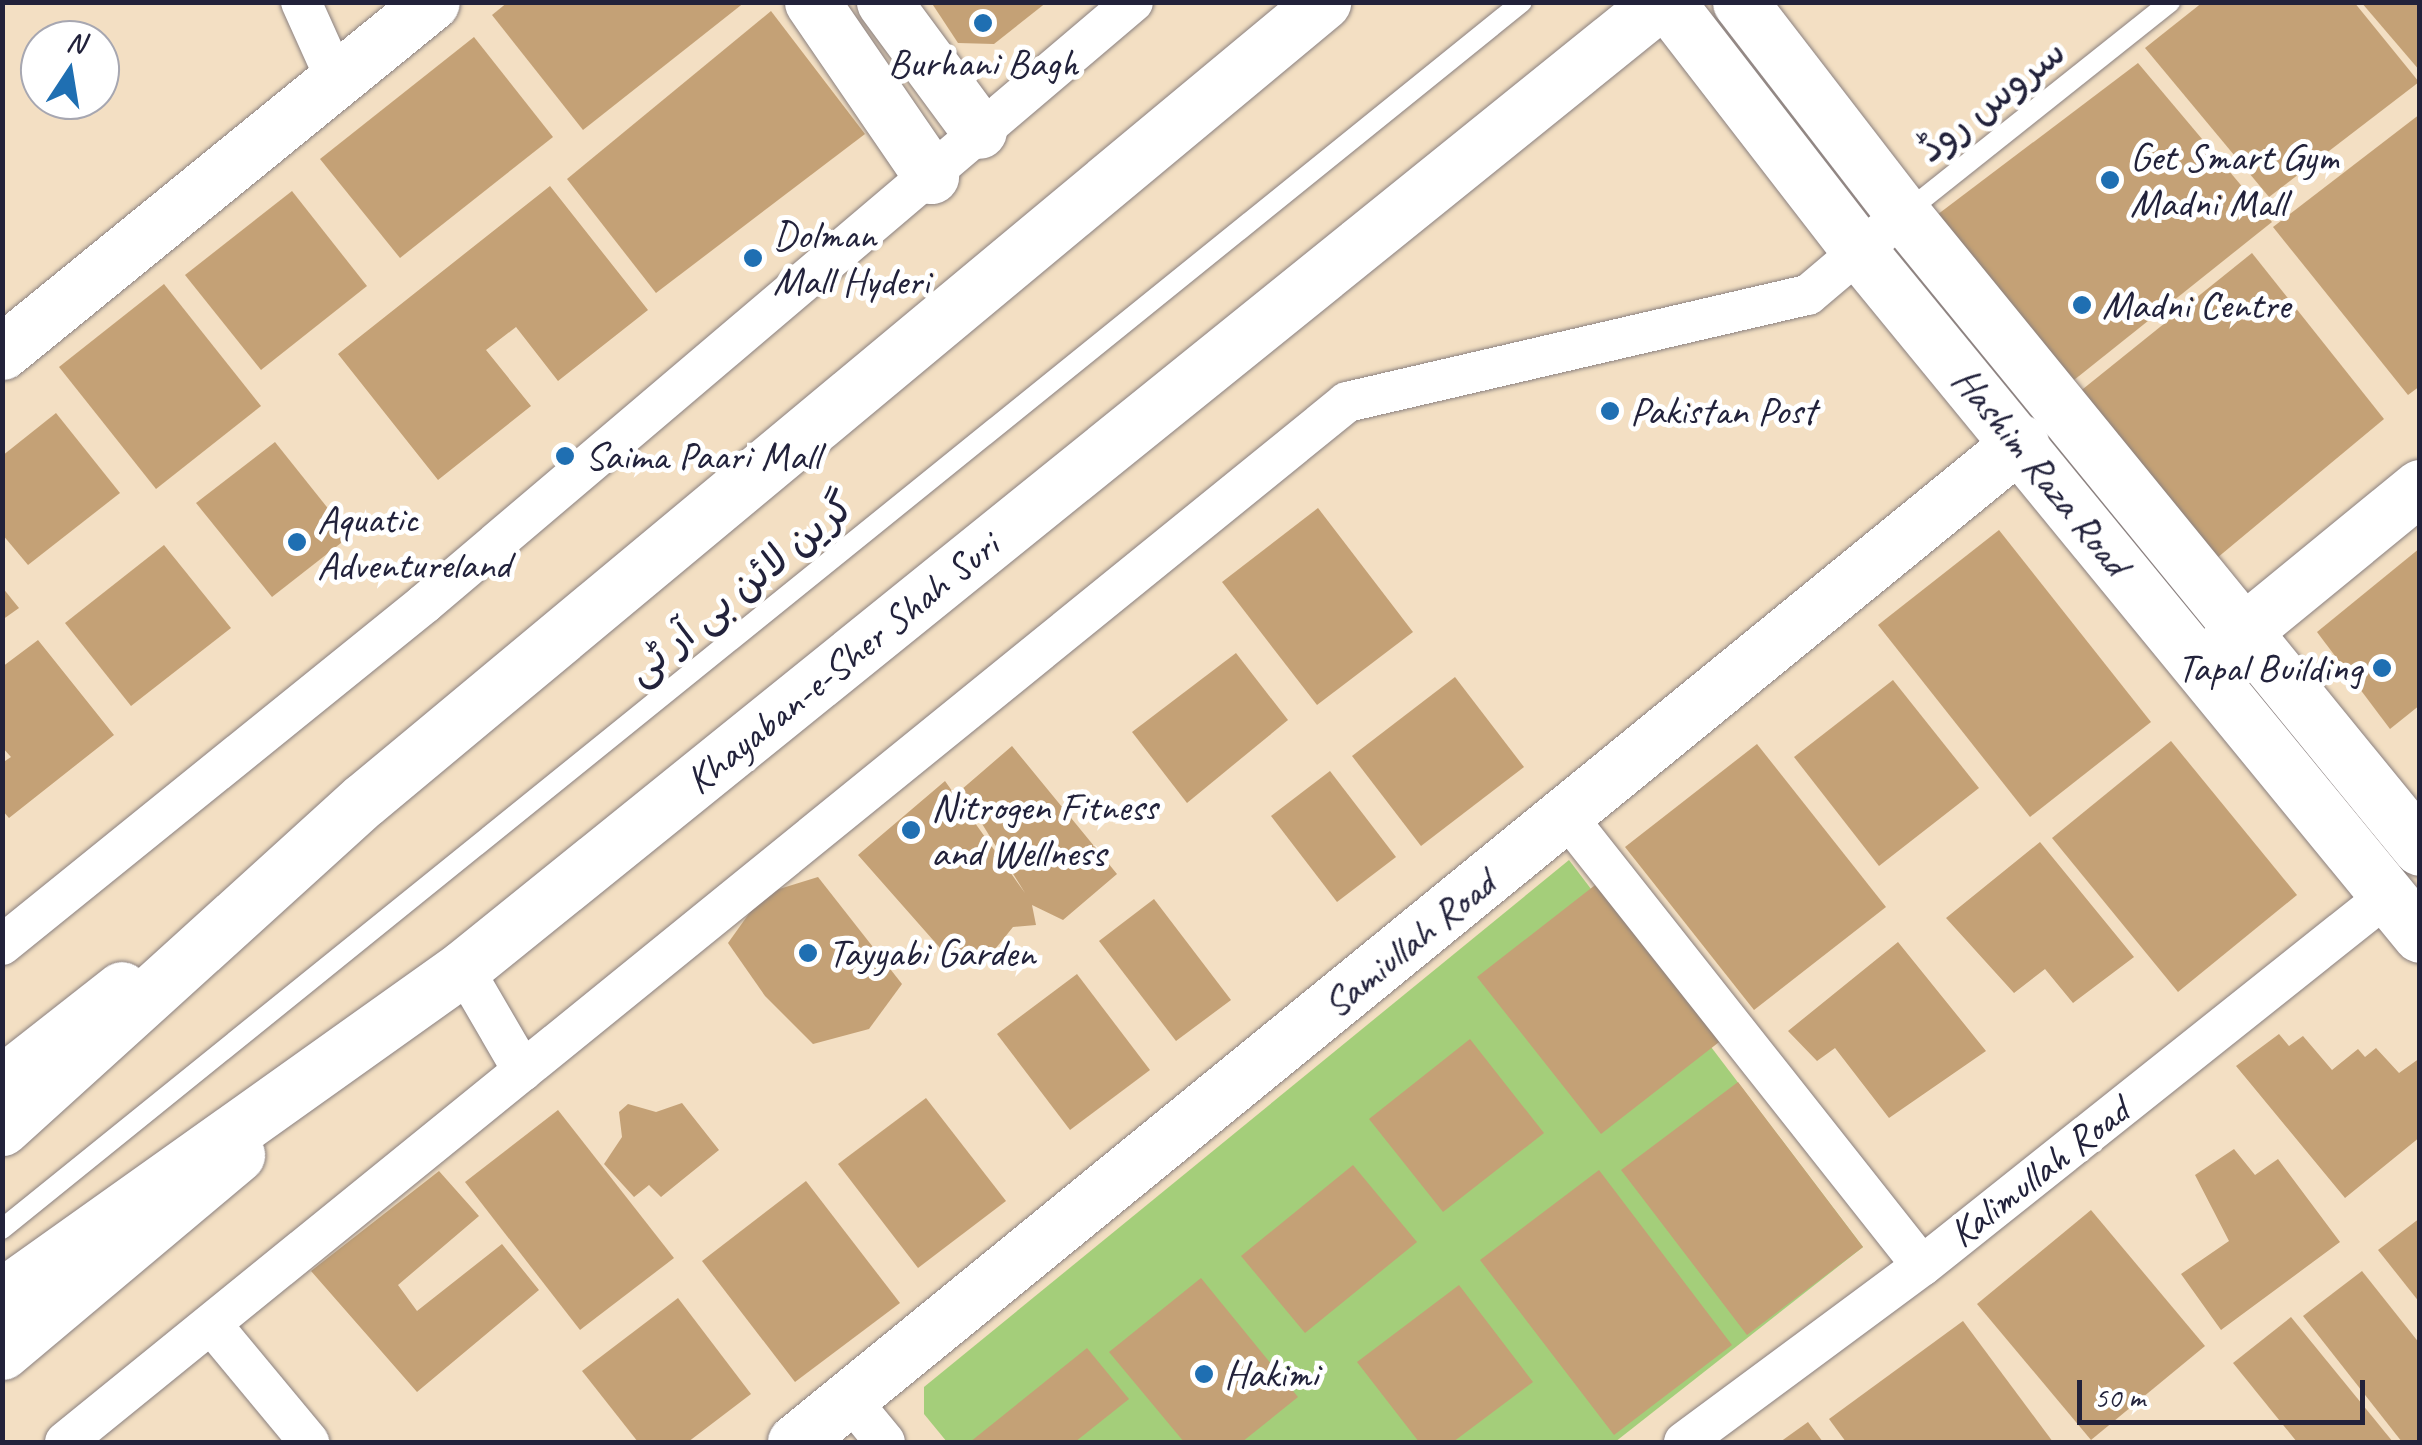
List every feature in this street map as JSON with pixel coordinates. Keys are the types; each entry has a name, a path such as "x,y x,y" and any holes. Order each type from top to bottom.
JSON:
{"street":[{"path":"301,2 336,80"},
{"path":"2,352 432,2"},
{"path":"812,2 930,176"},
{"path":"884,2 980,131"},
{"path":"2,946 424,604 1133,2"},
{"path":"2,1083 364,800 1323,2"},
{"name":"Hashim Raza Road","path":"1663,2 1860,252 2020,442 2199,670 2404,915"},
{"name":"Khayaban-e-Sher Shah Suri","path":"2,1296 445,982 1663,2"},
{"name":"Hashim Raza Road","path":"1740,2 1903,214 2420,848"},
{"path":"65,1442 1347,402 1808,295 1903,214"},
{"name":"Samiullah Road","path":"795,1442 2020,442"},
{"path":"2199,670 2420,487"},
{"path":"2,1128 364,800"},
{"path":"1566,816 1922,1266"},
{"name":"Kalimullah Road","path":"1684,1442 2404,915"},
{"path":"2,1352 445,982 523,1071"},
{"path":"212,1324 308,1442"},
{"path":"848,1397 884,1442"}],"lane":[{"name":"گرین لائن بی آر ٹی","path":"2,1228 1522,2"},
{"name":"سروس روڈ","path":"1903,214 2170,2"}],"green space":[{"path":"1569,860 1863,1247 1615,1442 947,1442 924,1414 924,1387"}],"building":[{"path":"508,2 745,2 583,130 492,15"},
{"name":"Burhani Bagh","path":"931,2 1047,2 994,44 958,43"},
{"path":"2203,2 2354,2 2419,82 2269,197 2145,48"},
{"path":"2361,2 2420,2 2420,71"},
{"path":"771,11 865,134 656,293 567,179"},
{"path":"474,37 553,137 400,258 320,159"},
{"name":"Madni Centre","path":"2138,63 2272,222 2064,388 1929,221"},
{"path":"2420,114 2420,386 2408,395 2273,227"},
{"path":"550,186 648,310 558,381 516,327 486,350 531,406 438,480 338,354"},
{"path":"292,191 367,286 261,370 185,275"},
{"path":"2252,253 2384,419 2211,563 2073,397"},
{"path":"164,284 261,406 156,489 59,367"},
{"path":"56,413 120,493 28,565 2,534 2,456"},
{"path":"275,442 350,536 272,597 196,503"},
{"path":"1318,508 1413,632 1317,705 1222,582"},
{"path":"1999,530 2151,722 2030,817 1878,625"},
{"path":"164,545 231,628 131,706 65,623"},
{"name":"Tapal Building","path":"2420,548 2420,705 2390,729 2317,632"},
{"path":"2,587 19,608 2,620"},
{"path":"38,640 114,735 9,818 2,810 2,763 11,757 2,747 2,667"},
{"path":"1236,653 1288,720 1187,803 1132,732"},
{"path":"1455,677 1524,767 1421,846 1352,756"},
{"path":"1893,680 1979,788 1879,866 1794,757"},
{"path":"2171,741 2297,895 2178,992 2052,838"},
{"path":"1757,744 1886,907 1754,1010 1625,847"},
{"path":"1012,746 1117,874 1063,920 1032,905 1036,925 1013,927 992,953 948,957 858,855 945,781 1025,893 961,790"},
{"path":"1330,771 1396,857 1337,902 1271,816"},
{"path":"2040,842 2134,957 2073,1003 2045,969 2014,993 1946,918"},
{"name":"Tayyabi Garden","path":"818,877 902,984 869,1029 813,1044 765,996 728,943 763,894"},
{"path":"1599,882 1723,1039 1601,1134 1477,977"},
{"path":"1154,899 1231,1000 1176,1041 1099,941"},
{"path":"1898,942 1986,1051 1889,1118 1835,1048 1817,1061 1788,1031"},
{"path":"1077,974 1150,1070 1070,1130 997,1034"},
{"path":"2279,1034 2289,1046 2303,1036 2332,1070 2358,1049 2365,1057 2376,1048 2399,1073 2420,1058 2420,1137 2345,1198 2236,1066"},
{"path":"1470,1039 1544,1133 1443,1212 1369,1119"},
{"path":"1738,1082 1863,1247 1747,1335 1621,1170"},
{"path":"926,1098 1006,1201 918,1268 838,1164"},
{"path":"682,1103 719,1150 661,1197 649,1185 634,1197 604,1164 622,1137 619,1112 628,1104 656,1112"},
{"path":"558,1110 674,1258 580,1330 465,1182"},
{"path":"2234,1149 2255,1175 2278,1159 2340,1242 2221,1330 2181,1274 2229,1241 2195,1175"},
{"path":"1353,1165 1417,1242 1305,1333 1241,1256"},
{"path":"1599,1170 1732,1345 1614,1435 1480,1260"},
{"path":"439,1171 479,1216 398,1285 417,1311 502,1244 539,1290 417,1392 311,1271"},
{"path":"806,1181 900,1303 795,1382 702,1261"},
{"path":"2091,1210 2205,1346 2091,1440 1977,1304"},
{"path":"2420,1218 2420,1303 2378,1250"},
{"path":"2362,1271 2420,1344 2420,1442 2402,1442 2303,1316"},
{"name":"Hakimi","path":"1201,1278 1298,1397 1242,1442 1184,1442 1109,1352"},
{"path":"1459,1285 1533,1382 1453,1442 1419,1442 1357,1362"},
{"path":"678,1298 751,1394 688,1442 638,1442 582,1371"},
{"path":"2291,1317 2393,1442 2297,1442 2233,1363"},
{"path":"1963,1321 2053,1442 1846,1442 1829,1419"},
{"path":"1087,1348 1129,1399 1075,1442 970,1442"},
{"path":"1808,1422 1823,1442 1780,1442"}],"place":[{"name":"Burhani Bagh","path":"983,23"},
{"name":"Get Smart Gym Madni Mall","path":"2110,180"},
{"name":"Dolman Mall Hyderi","path":"753,258"},
{"name":"Madni Centre","path":"2082,305"},
{"name":"Pakistan Post","path":"1610,411"},
{"name":"Saima Paari Mall","path":"565,456"},
{"name":"Aquatic Adventureland","path":"297,542"},
{"name":"Tapal Building","path":"2382,668"},
{"name":"Nitrogen Fitness and Wellness","path":"911,830"},
{"name":"Tayyabi Garden","path":"808,953"},
{"name":"Hakimi","path":"1204,1374"}]}
